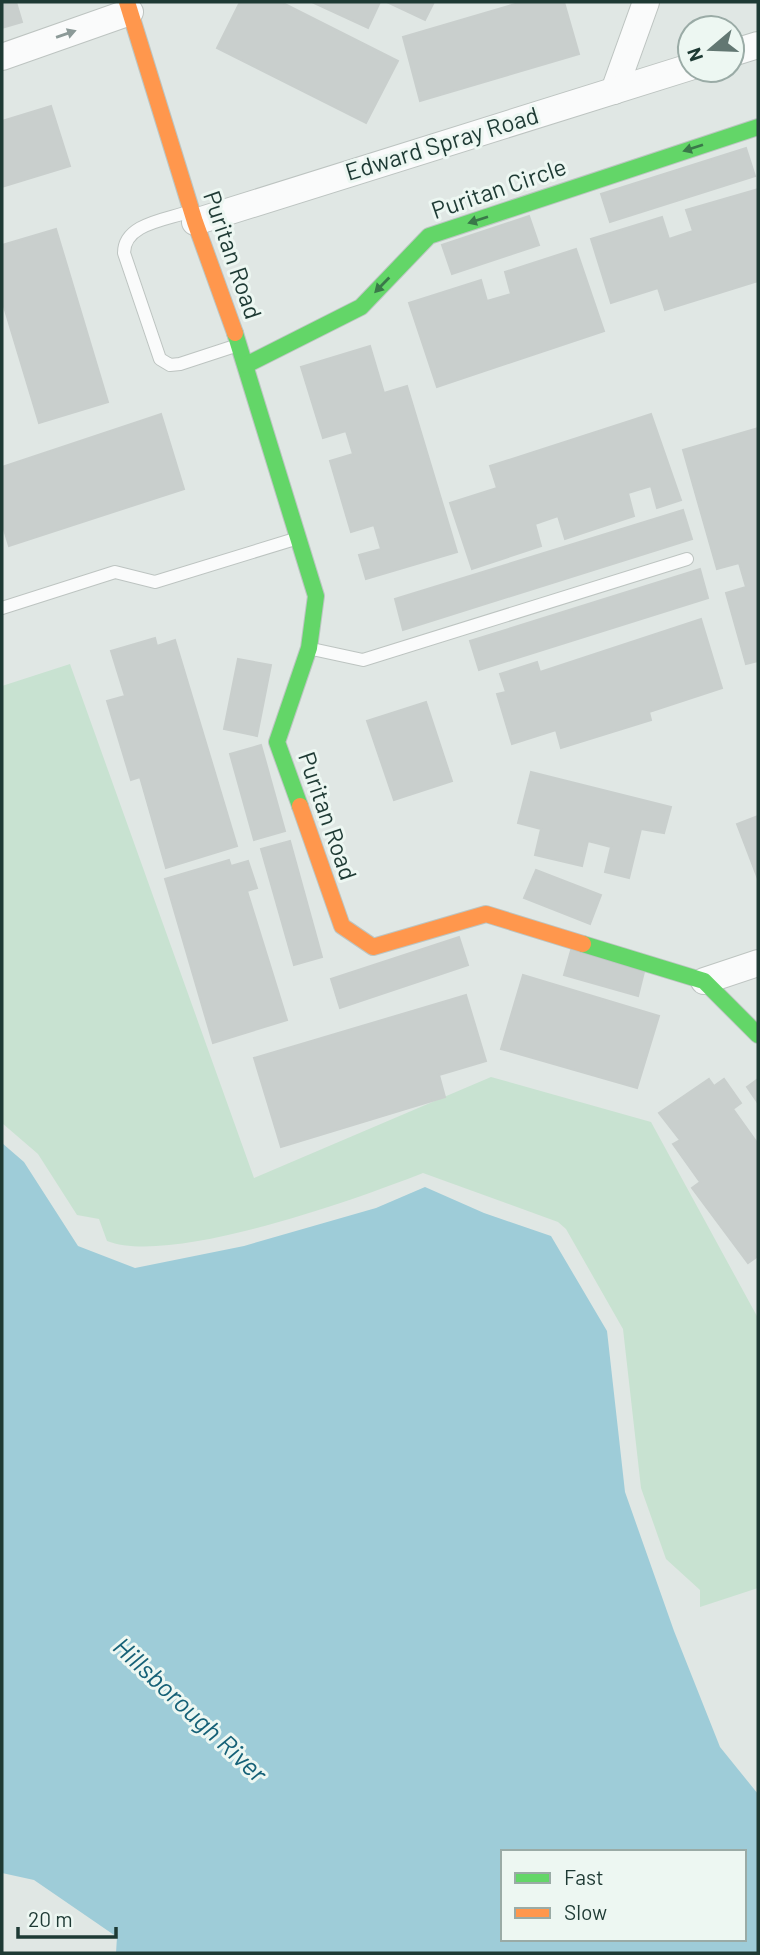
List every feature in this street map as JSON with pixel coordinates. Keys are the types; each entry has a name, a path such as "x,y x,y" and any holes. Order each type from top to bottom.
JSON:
{"street":[{"path":"614,91 646,2"},
{"path":"2,57 128,7"},
{"name":"Puritan Road","path":"128,7 193,216 246,365 316,596 309,648 277,742 342,926 373,947 486,914 704,981 758,1035"},
{"name":"Edward Spray Road","path":"193,216 676,71"},
{"name":"Puritan Circle","path":"246,365 361,307 429,236 758,127"},
{"path":"704,981 758,962"}],"lane":[{"path":"193,216 131,232 124,243 124,253 160,359 170,365 180,365 239,345"},
{"path":"2,608 115,572 155,582 299,538"},
{"path":"309,648 363,660 687,559"}],"green space":[{"path":"70,664 254,1178 491,1077 651,1122 758,1318 758,1588 700,1607 700,1590 666,1559 641,1488 623,1329 566,1229 558,1222 423,1173 311,1213 218,1237 174,1245 136,1246 107,1241 99,1219 77,1215 38,1154 2,1123 2,686"}],"water":[{"name":"Hillsborough River","path":"2,1143 24,1162 78,1246 135,1268 244,1246 376,1208 425,1187 484,1213 551,1236 607,1331 625,1492 674,1631 720,1747 758,1794 758,1953 116,1953 117,1937 34,1880 2,1873"}],"building":[{"path":"2,2 16,2 22,22 2,28"},
{"path":"240,2 281,2 398,61 366,123 217,48"},
{"path":"312,2 380,2 368,28"},
{"path":"387,2 434,2 425,20"},
{"path":"522,2 564,2 579,54 420,101 403,37"},
{"path":"51,106 70,166 2,187 2,121"},
{"path":"746,148 755,176 610,222 601,194"},
{"path":"758,189 758,281 665,310 658,288 611,303 591,239 662,217 669,239 693,231 686,210"},
{"path":"529,216 539,245 452,274 442,245"},
{"path":"56,229 108,402 39,423 2,300 2,245"},
{"path":"576,249 604,331 437,387 409,303 481,280 487,301 511,294 505,272"},
{"path":"370,346 384,393 407,386 457,552 366,579 359,555 381,549 374,525 351,532 330,461 353,454 346,431 323,438 301,367"},
{"path":"161,414 184,489 9,546 2,523 2,467"},
{"path":"651,414 681,500 657,508 651,486 628,493 634,516 565,539 558,516 535,524 541,546 472,569 450,503 497,488 490,466"},
{"path":"758,428 758,661 746,664 726,593 746,587 739,563 717,569 683,450"},
{"path":"683,510 692,539 403,630 395,599"},
{"path":"700,569 708,598 479,670 470,641"},
{"path":"701,619 722,688 649,712 651,720 561,748 556,730 512,744 497,694 506,692 500,674 537,662 540,672"},
{"path":"155,638 157,646 175,640 237,846 166,868 140,777 131,780 107,701 125,696 111,651"},
{"path":"238,659 271,665 257,736 224,729"},
{"path":"426,702 452,781 394,800 367,721"},
{"path":"261,745 285,831 254,840 230,754"},
{"path":"531,772 671,807 664,833 641,829 629,878 605,872 611,847 588,841 582,866 535,855 541,829 518,823"},
{"path":"758,816 758,879 737,824"},
{"path":"290,841 322,957 294,965 261,849"},
{"path":"229,860 231,866 248,861 257,888 247,891 287,1020 213,1043 165,879"},
{"path":"536,870 601,895 590,924 524,898"},
{"path":"459,937 468,965 340,1008 331,979"},
{"path":"572,947 645,968 638,996 564,975"},
{"path":"523,975 659,1016 637,1088 501,1049"},
{"path":"466,995 486,1061 439,1075 445,1097 281,1147 254,1058"},
{"path":"709,1079 714,1086 724,1079 741,1103 733,1109 758,1144 758,1256 748,1263 692,1188 700,1182 673,1144 680,1140 659,1113"},
{"path":"758,1079 758,1103 747,1087"}],"traffic: fast":[{"path":"246,365 361,307 429,236 758,127"},
{"path":"235,333 316,596 309,648 277,742 300,806"},
{"path":"583,944 704,981 758,1035"}],"traffic: slow":[{"path":"127,2 195,222 235,333"},
{"path":"300,806 342,926 373,947 486,914 583,944"}]}
